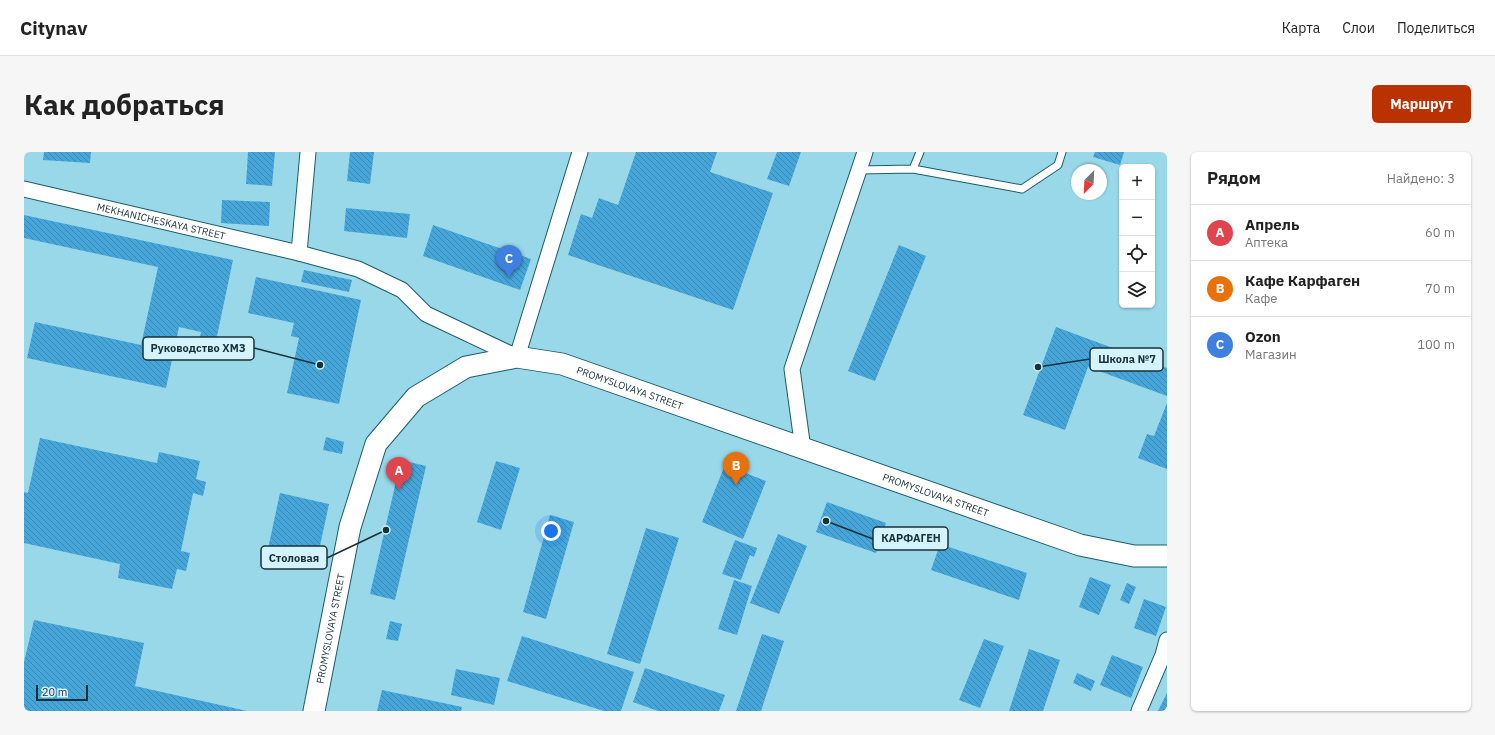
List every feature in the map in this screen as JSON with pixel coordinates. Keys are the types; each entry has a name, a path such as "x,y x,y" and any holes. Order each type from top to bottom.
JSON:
{"main road":[{"name":"PROMYSLOVAYA STREET","path":"314,711 350,527 376,444 416,397 466,367 517,357 562,364 1080,545 1134,556 1167,556"}],"street":[{"path":"299,253 308,152"},
{"path":"517,357 580,152"},
{"path":"803,449 792,369 865,152"},
{"name":"MEKHANICHESKAYA STREET","path":"24,189 299,253 364,272 402,290 426,314 517,357"},
{"path":"1139,711 1163,655 1167,640"}],"lane":[{"path":"914,169 920,152"},
{"path":"860,170 914,169 1022,189 1058,166 1062,152"}],"building":[{"path":"44,152 91,152 90,163 43,160"},
{"path":"248,152 275,152 272,186 246,184"},
{"path":"350,152 374,152 370,184 347,181"},
{"path":"636,152 717,152 710,172 773,193 733,310 568,255 581,214 592,218 599,198 618,205"},
{"path":"777,152 801,152 789,186 767,179"},
{"path":"1095,152 1124,152 1119,165 1093,157"},
{"path":"222,200 270,202 269,226 221,223"},
{"path":"346,208 410,214 407,238 344,231"},
{"path":"24,215 233,260 213,355 197,351 201,332 179,327 166,388 27,358 35,322 141,345 158,267 24,238"},
{"path":"433,225 531,259 520,290 423,256"},
{"path":"899,245 926,256 875,381 848,371"},
{"path":"304,270 352,280 349,292 301,282"},
{"path":"256,277 361,300 339,404 287,393 299,338 291,336 294,323 248,313"},
{"path":"1056,327 1167,368 1167,396 1088,367 1065,430 1023,415"},
{"path":"1167,403 1167,469 1138,458 1147,434 1154,436"},
{"path":"326,437 344,442 342,454 323,450"},
{"path":"40,438 157,463 159,452 200,461 196,479 206,482 203,496 193,493 181,551 190,553 186,571 177,569 172,589 118,578 120,564 24,543 24,492 28,493"},
{"path":"401,460 426,466 395,600 370,594"},
{"path":"496,461 520,468 501,530 477,522"},
{"path":"725,465 766,481 743,539 702,522"},
{"path":"280,493 329,504 315,569 266,558"},
{"path":"827,502 886,523 876,553 816,532"},
{"path":"550,515 574,522 546,619 523,612"},
{"path":"646,528 679,538 640,664 607,654"},
{"path":"778,534 807,546 779,614 750,603"},
{"path":"735,540 757,548 754,557 750,555 741,580 722,574"},
{"path":"940,544 1027,573 1019,600 931,570"},
{"path":"1090,577 1111,585 1099,615 1079,607"},
{"path":"734,580 752,586 737,635 718,629"},
{"path":"1127,583 1136,587 1129,604 1120,600"},
{"path":"1144,599 1166,607 1156,636 1134,628"},
{"path":"34,620 144,643 135,686 247,711 24,711 24,662"},
{"path":"390,621 402,624 398,641 386,639"},
{"path":"762,634 784,641 761,711 736,711"},
{"path":"522,636 634,672 621,711 604,711 507,681"},
{"path":"984,639 1004,646 980,708 959,700"},
{"path":"1029,649 1060,660 1043,711 1009,711"},
{"path":"1112,655 1143,667 1131,698 1100,685"},
{"path":"645,668 725,695 719,711 658,711 633,702"},
{"path":"456,669 500,678 494,705 451,695"},
{"path":"1077,673 1095,681 1091,691 1073,683"},
{"path":"382,690 462,707 461,711 377,711"},
{"path":"1167,693 1167,711 1158,711"}],"place":[{"name":"Ozon","path":"509,278"},
{"name":"Руководство ХМЗ","path":"320,365"},
{"name":"Школа №7","path":"1038,367"},
{"name":"Кафе Карфаген","path":"736,485"},
{"name":"Апрель","path":"399,490"},
{"name":"КАРФАГЕН","path":"826,521"},
{"name":"Столовая","path":"386,530"}]}
